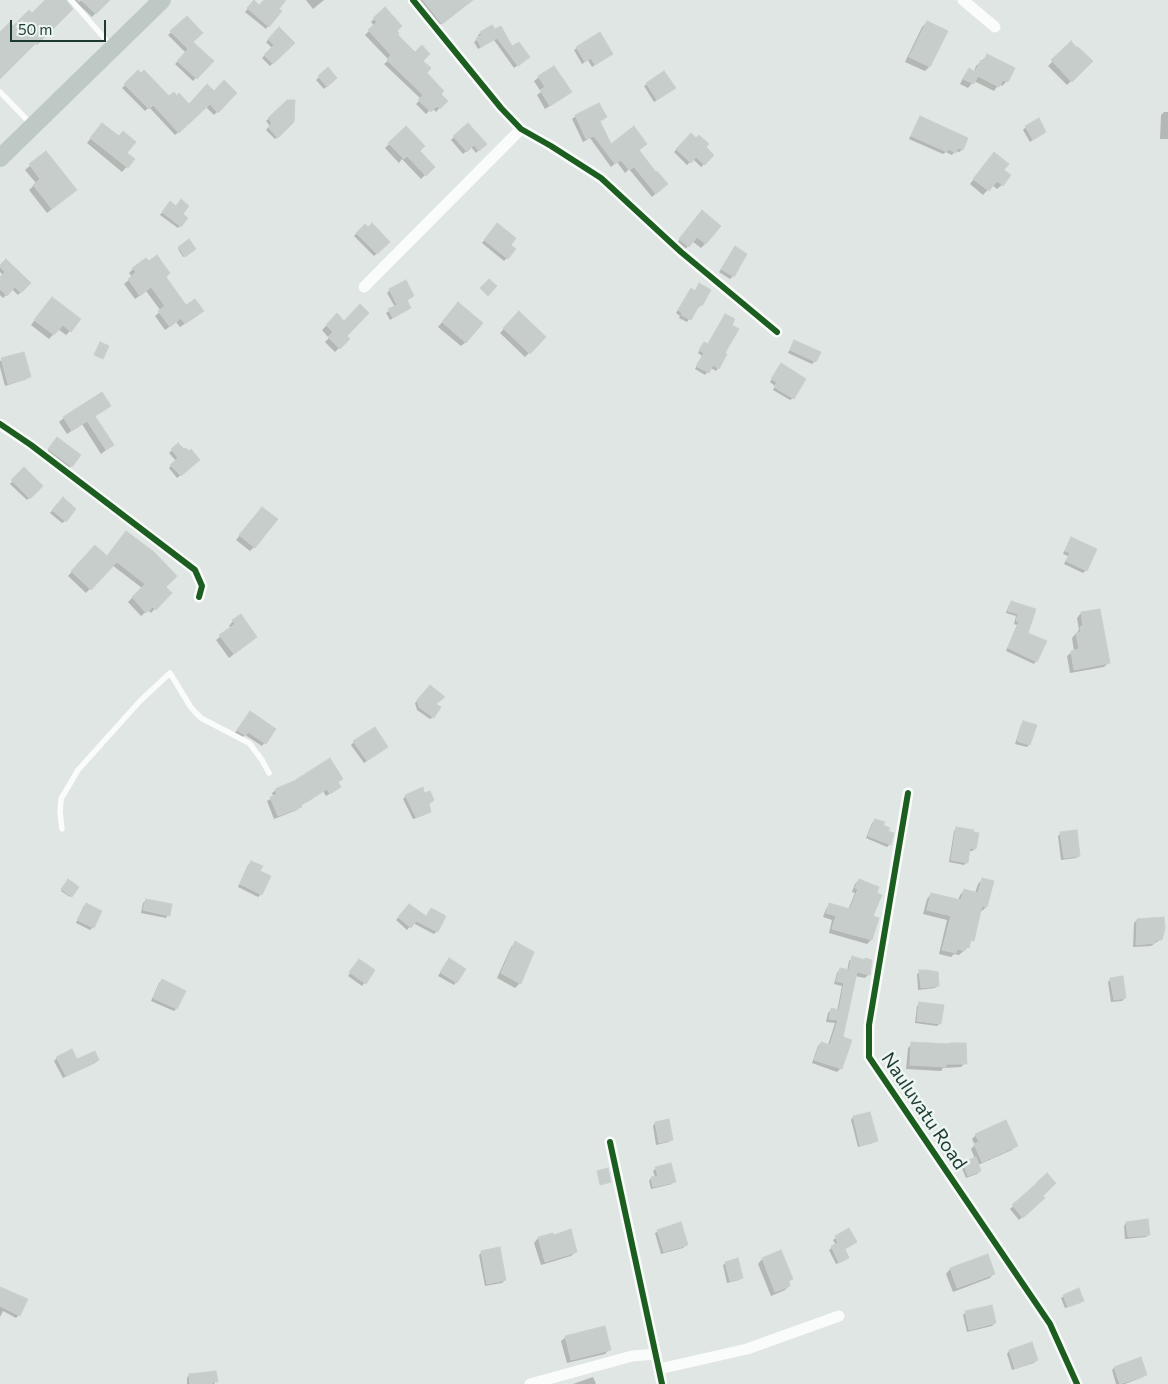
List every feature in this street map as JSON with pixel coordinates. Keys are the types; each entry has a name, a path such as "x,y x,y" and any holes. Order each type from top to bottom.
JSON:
{"main road":[{"path":"0,158 162,0"}],"street":[{"path":"413,0 501,108 521,129 552,146 601,178 681,252 777,332"},
{"path":"963,0 995,27"},
{"path":"364,287 521,129"},
{"path":"0,424 39,451 196,570 202,586 199,597"},
{"name":"Nauluvatu Road","path":"908,793 869,1025 869,1057 1050,1324 1077,1384"},
{"path":"610,1142 662,1384"},
{"path":"659,1369 747,1349 839,1316"},
{"path":"530,1384 632,1356 656,1354"}],"lane":[{"path":"71,0 113,48"},
{"path":"0,92 33,126"},
{"path":"62,829 61,799 78,770 140,701 170,673 195,712 202,718 249,743 269,773"}],"building":[{"path":"45,0 66,0 73,9 0,79 0,32 10,22 13,26 29,10 32,13"},
{"path":"81,0 110,0 96,14"},
{"path":"254,0 259,5 264,0 286,0 279,9 282,11 269,27 247,8"},
{"path":"423,0 473,0 442,24"},
{"path":"385,7 402,26 397,31 398,35 415,52 422,45 430,54 423,61 431,68 427,73 444,91 441,94 448,101 440,109 437,106 431,112 418,100 423,95 387,60 391,55 368,30 377,22 373,18"},
{"path":"187,16 203,33 193,42 214,61 197,79 177,61 188,49 170,31"},
{"path":"927,21 948,31 930,67 909,57"},
{"path":"492,25 495,29 501,26 512,46 519,42 530,57 518,66 497,38 481,47 476,38 482,35 480,32"},
{"path":"279,27 295,43 273,64 264,55 274,45 268,39"},
{"path":"600,32 613,54 595,65 591,58 585,62 576,47"},
{"path":"1071,41 1093,61 1072,82 1051,60"},
{"path":"987,54 1015,68 1008,82 1003,80 999,87 978,76 974,84 963,79 969,68 975,72 981,60 983,62"},
{"path":"554,66 572,92 550,106 540,90 545,87 538,76"},
{"path":"328,67 337,78 327,87 318,76"},
{"path":"138,70 141,73 144,70 169,96 174,92 177,96 179,93 189,104 207,84 214,91 224,80 237,93 218,113 210,104 179,133 153,105 149,109 124,84"},
{"path":"664,71 676,88 657,100 646,83"},
{"path":"287,100 295,100 294,122 278,138 268,127 272,123 268,118"},
{"path":"599,103 607,117 600,121 611,144 634,126 647,144 639,150 668,184 656,194 634,167 629,170 621,160 615,164 594,136 586,139 575,115"},
{"path":"920,116 968,138 963,150 958,148 956,153 948,149 947,152 911,136"},
{"path":"1039,118 1046,132 1033,140 1025,126"},
{"path":"102,123 119,136 123,131 136,142 127,153 135,159 128,168 90,138"},
{"path":"468,123 487,144 479,151 474,145 467,152 453,136"},
{"path":"406,126 425,146 420,151 435,167 426,176 407,156 404,159 388,143"},
{"path":"691,133 696,138 699,135 709,144 706,147 714,155 705,165 696,157 691,163 676,149"},
{"path":"46,151 77,190 52,209 33,185 40,179 29,164"},
{"path":"994,152 1009,164 1004,170 1011,175 1003,186 997,181 989,191 973,179"},
{"path":"181,199 189,206 183,214 188,218 181,227 162,212 170,201 176,206"},
{"path":"702,210 721,226 706,244 697,237 689,247 679,239"},
{"path":"372,223 390,242 377,254 356,233 365,224 368,227"},
{"path":"497,223 516,238 511,245 516,249 508,259 484,240"},
{"path":"189,239 196,249 185,257 178,247"},
{"path":"735,246 747,254 734,277 721,269"},
{"path":"157,255 170,273 166,277 186,305 195,299 204,311 185,324 181,318 170,327 158,311 165,306 151,287 140,296 128,279 136,272 132,268 146,258 149,261"},
{"path":"6,259 31,283 21,293 15,287 7,296 0,289 0,277 5,272 0,265"},
{"path":"489,279 497,286 488,296 480,288"},
{"path":"406,280 414,296 407,300 411,308 393,318 388,309 397,305 389,289"},
{"path":"699,283 711,290 691,320 681,315 682,313 678,310 691,288 695,291"},
{"path":"52,297 81,319 71,332 63,325 54,335 34,320"},
{"path":"458,302 483,323 466,343 442,322"},
{"path":"360,304 369,313 347,336 350,339 340,349 328,337 333,332 326,325 337,313 344,321"},
{"path":"519,311 546,337 530,354 503,328"},
{"path":"725,314 735,319 732,325 739,329 725,353 727,354 719,369 713,365 709,373 696,366 704,353 699,350 704,342 708,344"},
{"path":"794,340 821,352 816,362 790,350"},
{"path":"100,342 109,346 103,359 94,355"},
{"path":"24,352 31,377 8,384 1,358"},
{"path":"781,363 806,379 794,399 774,387 777,382 771,379"},
{"path":"102,392 111,406 95,416 114,445 106,450 87,421 72,431 63,417"},
{"path":"57,437 81,455 72,467 48,449"},
{"path":"178,443 184,449 186,448 189,451 191,449 200,460 181,476 170,465 178,458 171,449"},
{"path":"24,467 43,486 30,499 11,480"},
{"path":"63,497 76,509 66,522 52,510"},
{"path":"262,507 278,519 255,548 239,535"},
{"path":"126,531 154,552 177,576 166,587 172,593 156,610 153,607 146,613 132,597 145,584 117,562 91,590 71,571 95,545 107,556"},
{"path":"1071,537 1097,549 1087,571 1066,561 1070,553 1065,551"},
{"path":"1011,601 1036,609 1028,633 1047,641 1037,662 1008,648 1019,622 1016,621 1018,614 1008,611"},
{"path":"1100,609 1110,663 1074,670 1071,651 1079,649 1076,633 1081,632 1080,627 1083,626 1081,612"},
{"path":"241,614 257,637 234,654 219,635 235,624 232,620"},
{"path":"430,685 445,697 436,704 441,707 434,718 419,707 417,700"},
{"path":"250,711 276,729 266,744 248,732 246,736 237,730"},
{"path":"1023,721 1037,725 1030,745 1017,741"},
{"path":"375,727 388,747 367,761 353,741"},
{"path":"330,758 343,779 338,782 341,787 330,794 327,789 301,804 302,807 278,816 270,797 277,794 275,789 294,781"},
{"path":"423,787 424,793 430,791 434,800 429,804 431,812 416,817 405,795"},
{"path":"875,819 885,822 883,825 890,828 888,831 894,833 891,845 868,836"},
{"path":"956,827 974,830 973,832 979,833 976,849 970,848 968,863 951,860"},
{"path":"1077,830 1080,856 1064,858 1060,832"},
{"path":"251,861 263,866 260,871 271,876 262,895 240,884"},
{"path":"982,878 994,881 987,907 982,906 974,941 971,940 969,948 966,947 965,951 957,949 956,953 942,950 951,916 927,910 931,893 961,900 964,889 978,893"},
{"path":"68,879 79,887 72,897 61,889"},
{"path":"859,879 879,887 877,893 882,895 873,916 879,918 872,940 832,929 836,916 826,913 829,903 850,909 858,889 855,888"},
{"path":"146,899 172,904 170,916 143,910"},
{"path":"86,903 102,911 94,928 77,920"},
{"path":"409,904 426,916 431,908 446,916 438,932 416,921 411,928 398,917"},
{"path":"1164,917 1165,928 1162,940 1155,940 1155,943 1136,945 1137,919"},
{"path":"515,941 534,952 521,984 501,973"},
{"path":"852,956 872,960 870,975 857,972 843,1037 852,1040 842,1069 814,1060 821,1042 830,1045 838,1020 829,1019 831,1008 839,1010 844,983 836,981 840,968 849,970"},
{"path":"449,958 466,969 457,983 440,972"},
{"path":"359,959 375,970 366,984 349,972"},
{"path":"919,970 938,972 939,986 921,988"},
{"path":"1123,976 1126,998 1114,1000 1110,978"},
{"path":"162,979 186,991 177,1009 153,998"},
{"path":"919,1002 944,1005 941,1024 917,1021"},
{"path":"911,1042 966,1043 967,1064 946,1064 946,1067 910,1065"},
{"path":"72,1049 77,1059 95,1051 99,1060 66,1076 56,1057"},
{"path":"870,1112 878,1141 860,1146 853,1116"},
{"path":"669,1119 673,1140 659,1143 655,1122"},
{"path":"1006,1120 1018,1146 982,1162 974,1144 979,1142 975,1134"},
{"path":"976,1157 981,1171 968,1176 963,1162"},
{"path":"671,1163 676,1182 653,1187 651,1177 658,1176 655,1167"},
{"path":"608,1168 611,1182 600,1185 597,1171"},
{"path":"1047,1173 1056,1183 1043,1196 1045,1198 1023,1218 1012,1205"},
{"path":"1148,1219 1150,1235 1128,1237 1126,1222"},
{"path":"681,1222 688,1245 664,1252 657,1230"},
{"path":"849,1228 857,1242 845,1249 849,1258 839,1263 831,1246 838,1243 835,1236"},
{"path":"571,1229 577,1252 545,1262 538,1237 553,1233 554,1235"},
{"path":"500,1247 506,1280 487,1284 481,1251"},
{"path":"781,1250 793,1279 789,1281 790,1286 775,1292 762,1258"},
{"path":"988,1254 995,1274 957,1288 950,1268"},
{"path":"738,1258 743,1278 730,1281 725,1262"},
{"path":"0,1287 28,1299 20,1316 0,1306"},
{"path":"1079,1288 1084,1301 1068,1307 1063,1295"},
{"path":"992,1305 996,1323 969,1330 965,1311"},
{"path":"605,1326 611,1350 571,1360 565,1336"},
{"path":"1032,1342 1038,1360 1015,1369 1009,1350"},
{"path":"1141,1357 1147,1375 1120,1384 1114,1367"},
{"path":"216,1371 218,1382 212,1382 212,1384 190,1384 189,1374"}],"cycle path":[{"path":"413,0 501,108 521,129 601,178 681,252 777,332"},
{"path":"0,424 31,445 195,570 202,586 199,597"},
{"path":"908,793 869,1025 869,1057 1050,1324 1077,1384"},
{"path":"610,1142 662,1384"}]}
